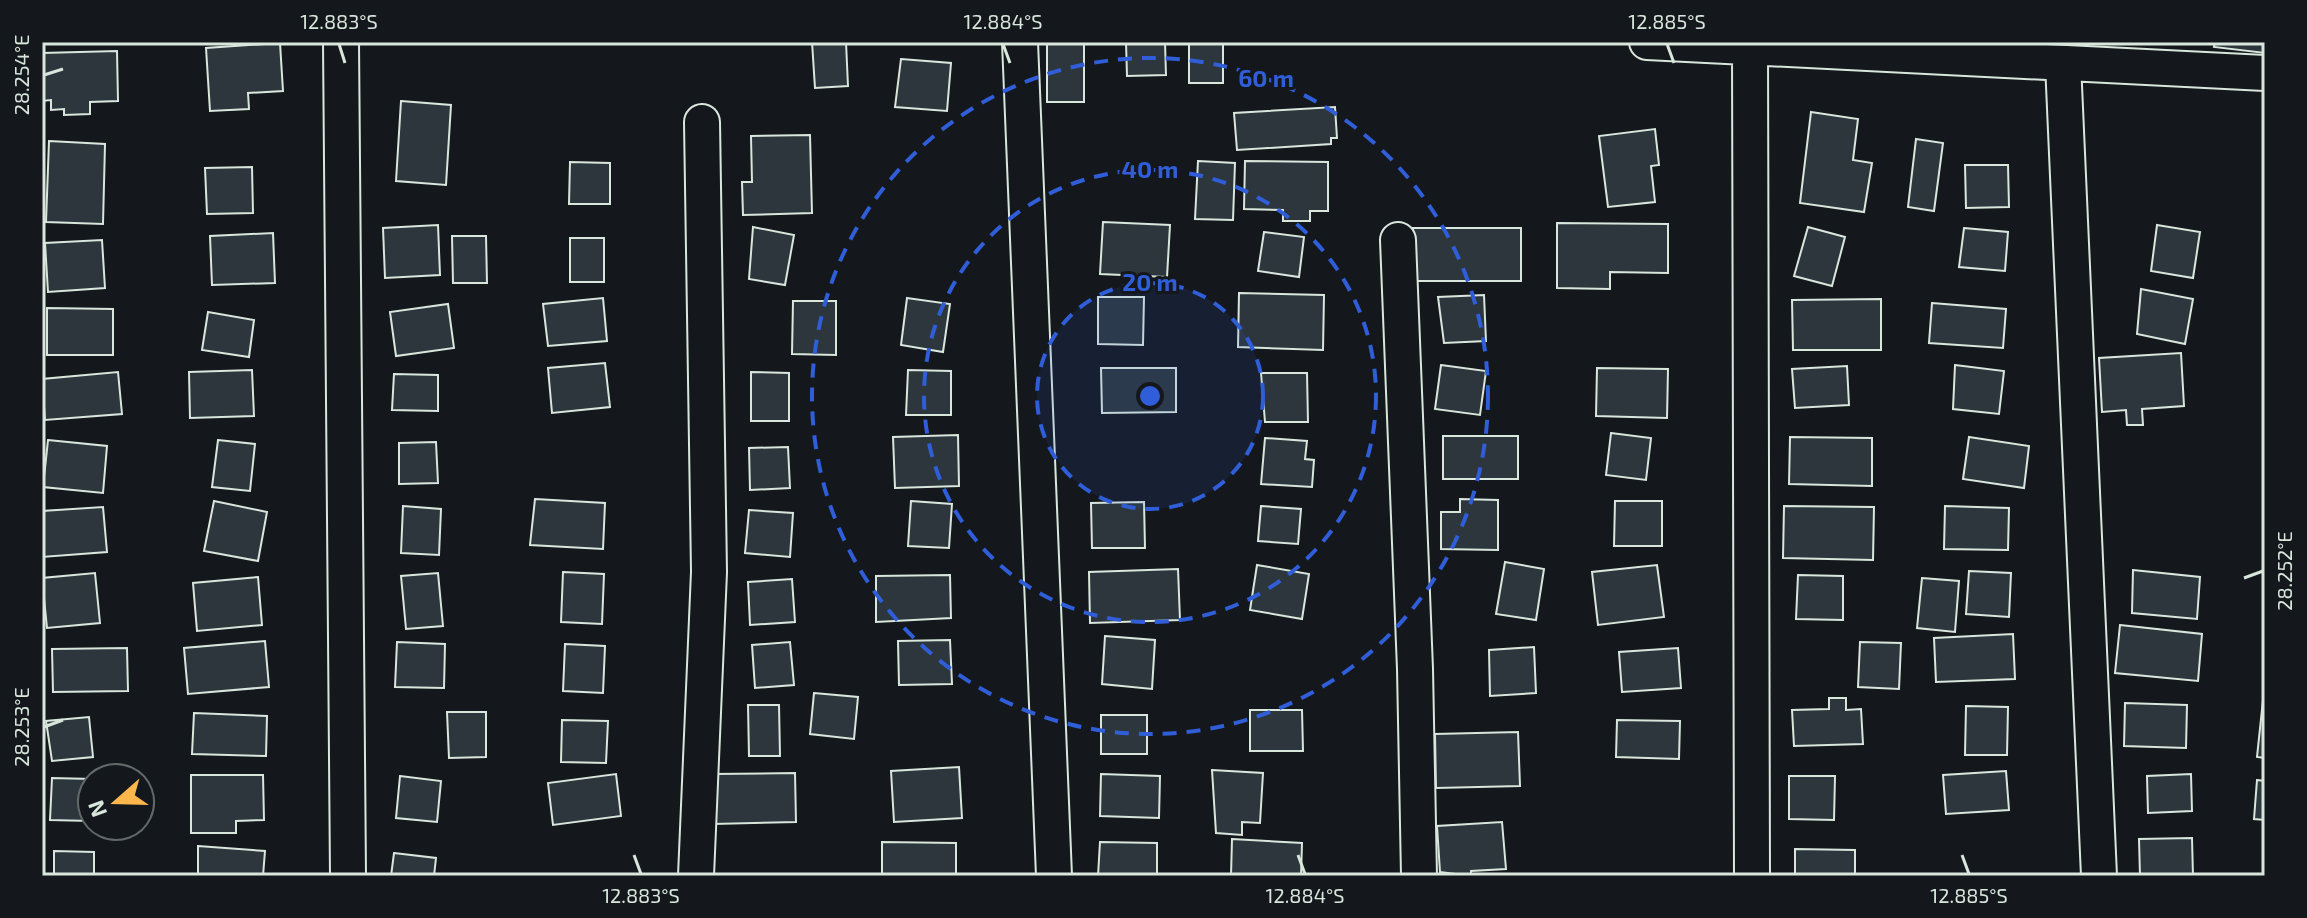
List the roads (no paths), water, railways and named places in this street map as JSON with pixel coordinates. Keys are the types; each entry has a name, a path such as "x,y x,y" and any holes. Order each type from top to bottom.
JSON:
{"street":[{"path":"341,42 348,876"},
{"path":"1020,42 1054,876"},
{"path":"1647,42 1750,49 1806,47 2063,63 2156,53 2265,73"},
{"path":"1750,49 1752,876"},
{"path":"2063,63 2099,876"},
{"path":"696,876 709,572 702,122"},
{"path":"1398,240 1415,669 1419,876"}]}
